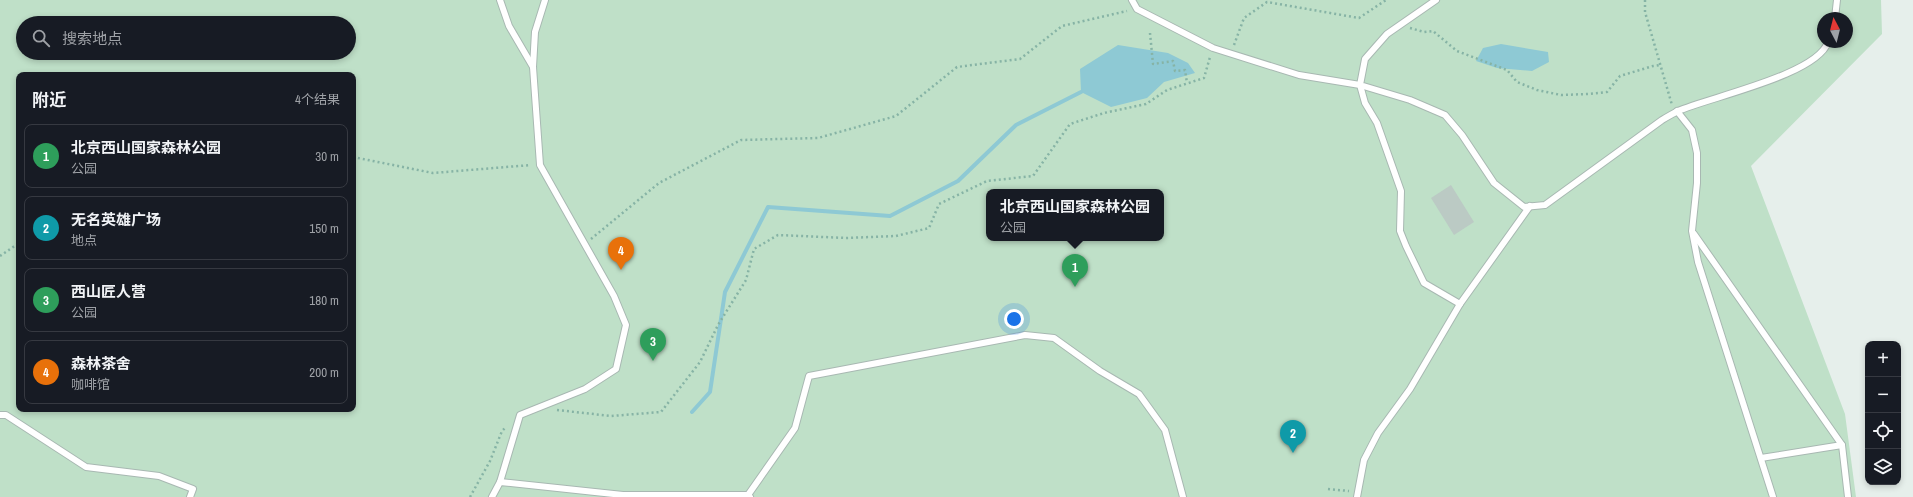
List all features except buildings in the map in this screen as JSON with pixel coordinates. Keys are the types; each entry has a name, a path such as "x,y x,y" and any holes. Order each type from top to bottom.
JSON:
{"lane":[{"path":"500,0 509,26 533,67"},
{"path":"492,497 500,482 520,415 585,388 616,369 626,325 614,296 540,165 533,67 535,32 546,0"},
{"path":"1132,0 1137,9 1212,48 1299,75 1360,85 1410,100 1446,115 1462,135 1494,183 1524,207 1545,205 1662,120 1677,112 1773,79 1805,66 1826,48"},
{"path":"1436,0 1388,34 1365,59 1360,85 1365,103 1376,123 1401,191 1400,231 1406,246 1424,283 1460,304"},
{"path":"1836,12 1837,0"},
{"path":"1677,112 1692,130 1697,153 1692,231 1698,262 1773,497"},
{"path":"1358,494 1364,460 1378,433 1410,389 1460,304 1530,206"},
{"path":"1692,231 1842,445 1848,497"},
{"path":"500,482 623,495 749,496 795,428 809,376 1025,334 1054,338 1100,371 1139,394 1165,430 1183,497"},
{"path":"0,415 6,415 86,467 159,476 193,489 190,497"},
{"path":"1761,458 1842,445"}],"path":[{"path":"1231,53 1244,18 1267,2 1359,18 1386,0"},
{"path":"1645,0 1646,12 1670,103 1677,112"},
{"path":"585,244 659,183 741,140 818,138 896,116 957,67 1020,60 1062,26 1137,9"},
{"path":"1403,23 1410,29 1433,31 1457,51 1507,70 1517,82 1537,90 1561,95 1607,92 1620,76 1653,66 1660,66"},
{"path":"1150,33 1153,64 1173,61 1175,71 1185,70 1188,83"},
{"path":"537,408 611,416 661,412 700,362 718,325 746,280 754,249 778,235 846,238 889,236 929,228 939,204 987,182 1033,176 1070,124 1104,113 1146,104 1167,90 1204,78 1212,48"},
{"path":"356,158 433,173 540,165"},
{"path":"0,256 16,245"},
{"path":"470,497 490,461 502,431 520,415"},
{"path":"1328,489 1358,494"}],"green space":[{"path":"0,0 1881,0 1882,34 1751,166 1845,414 1856,497 0,497"}],"water":[{"path":"1501,44 1548,52 1549,62 1532,71 1497,68 1476,61 1483,48"},
{"path":"1118,45 1168,53 1188,63 1195,73 1164,82 1147,98 1111,107 1081,92 1080,69"}],"waterway":[{"path":"692,412 710,392 725,292 768,207 890,216 958,181 1016,125 1081,92"}],"place":[{"name":"森林茶舍","path":"621,270"},
{"name":"北京西山国家森林公园","path":"1075,287"},
{"name":"西山匠人营","path":"653,361"},
{"name":"无名英雄广场","path":"1293,453"}]}
